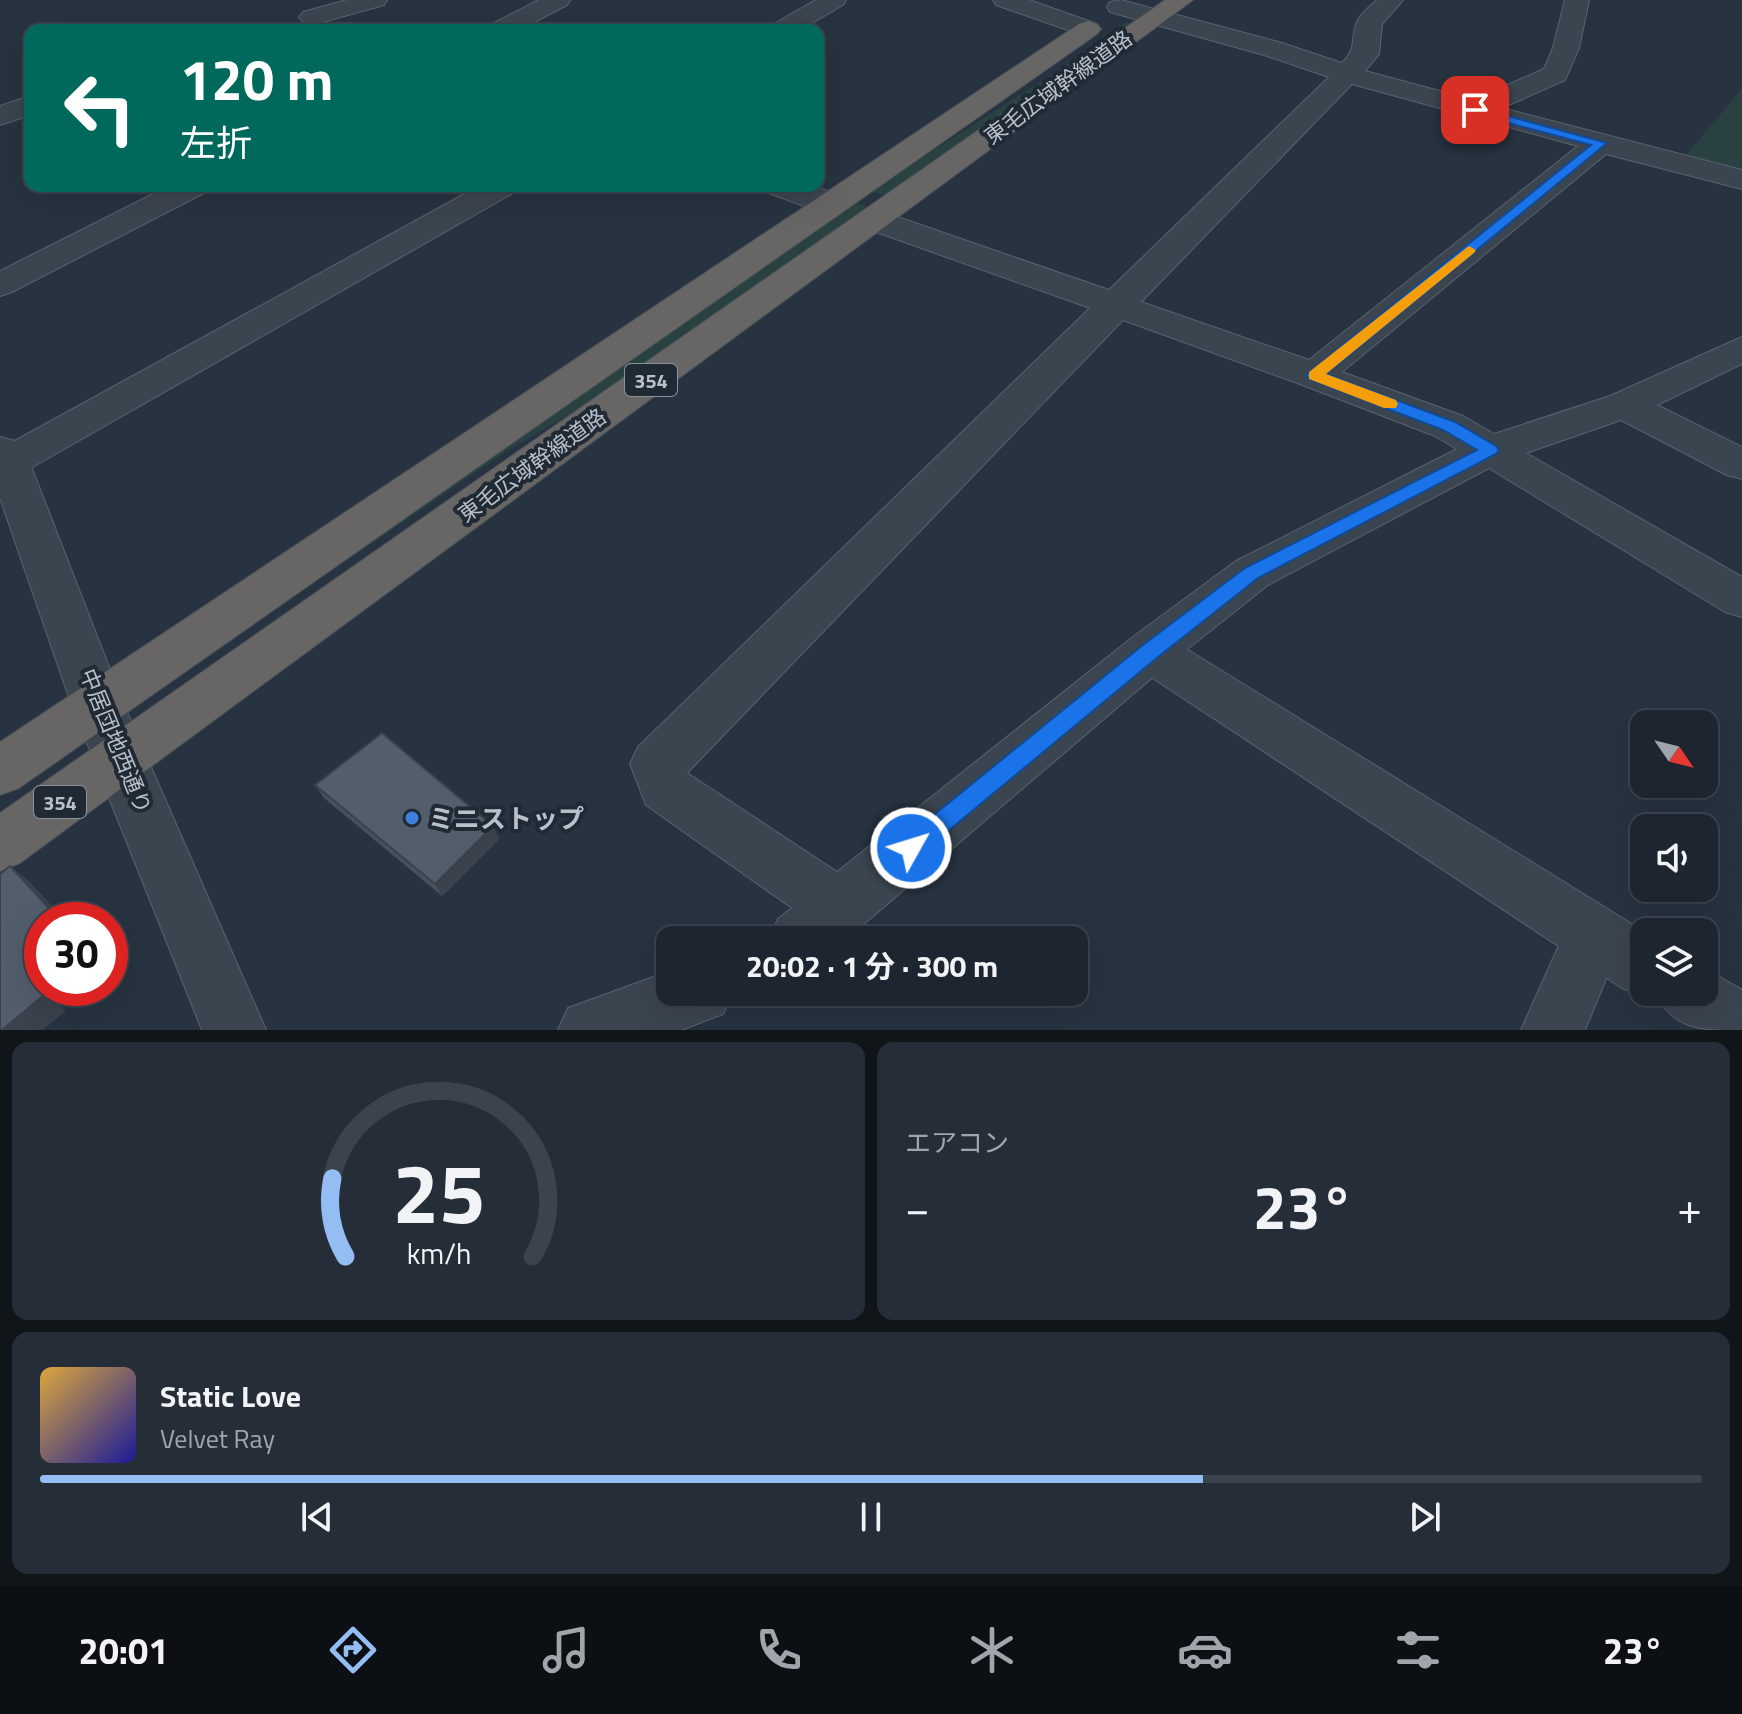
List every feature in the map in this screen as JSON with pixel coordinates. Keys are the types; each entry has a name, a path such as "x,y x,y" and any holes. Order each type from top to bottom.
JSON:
{"highway":[{"name":"東毛広域幹線道路","path":"0,771 1088,29 1146,6"},
{"name":"東毛広域幹線道路","path":"0,845 874,220 1146,6"}],"street":[{"path":"329,24 312,17 375,0"},
{"path":"511,24 558,0"},
{"path":"792,24 834,0"},
{"path":"1005,0 1088,29"},
{"path":"839,907 665,788 657,764 1347,74 1366,54 1369,22 1391,0"},
{"path":"1475,110 1555,74 1566,48 1577,0"},
{"path":"1146,6 1347,74 1742,180"},
{"path":"304,24 318,20"},
{"path":"0,116 24,107"},
{"path":"1314,375 1601,143"},
{"path":"0,285 181,192"},
{"path":"3,459 491,192"},
{"path":"796,192 831,205"},
{"path":"874,220 1314,375 1449,426 1742,599"},
{"path":"816,926 1150,651 1252,573 1490,450 1624,405 1742,349"},
{"path":"1624,405 1742,465"},
{"name":"中居団地西通り","path":"3,459 97,703 234,1030"},
{"path":"1150,651 1619,951 1553,1030"},
{"path":"590,1030 660,1006"},
{"path":"1709,1006 1742,1026"}],"green space":[{"path":"1126,22 1130,23 887,196 871,191 1032,87"},
{"path":"1742,88 1742,174 1684,158"},
{"path":"855,202 871,208 649,367 502,454 222,646 217,641"}],"building":[{"name":"ミニストップ","path":"382,733 493,826 435,884 315,785"},
{"path":"10,866 43,902 24,902 24,1006 31,1006 2,1030 0,1030 0,874"}],"slow traffic":[{"path":"1390,404 1314,375 1469,250"}],"place":[{"name":"ミニストップ","path":"412,818"}],"route":[{"path":"911,848 1150,651 1252,573 1490,450 1449,426 1314,375 1601,143 1475,110"}]}
